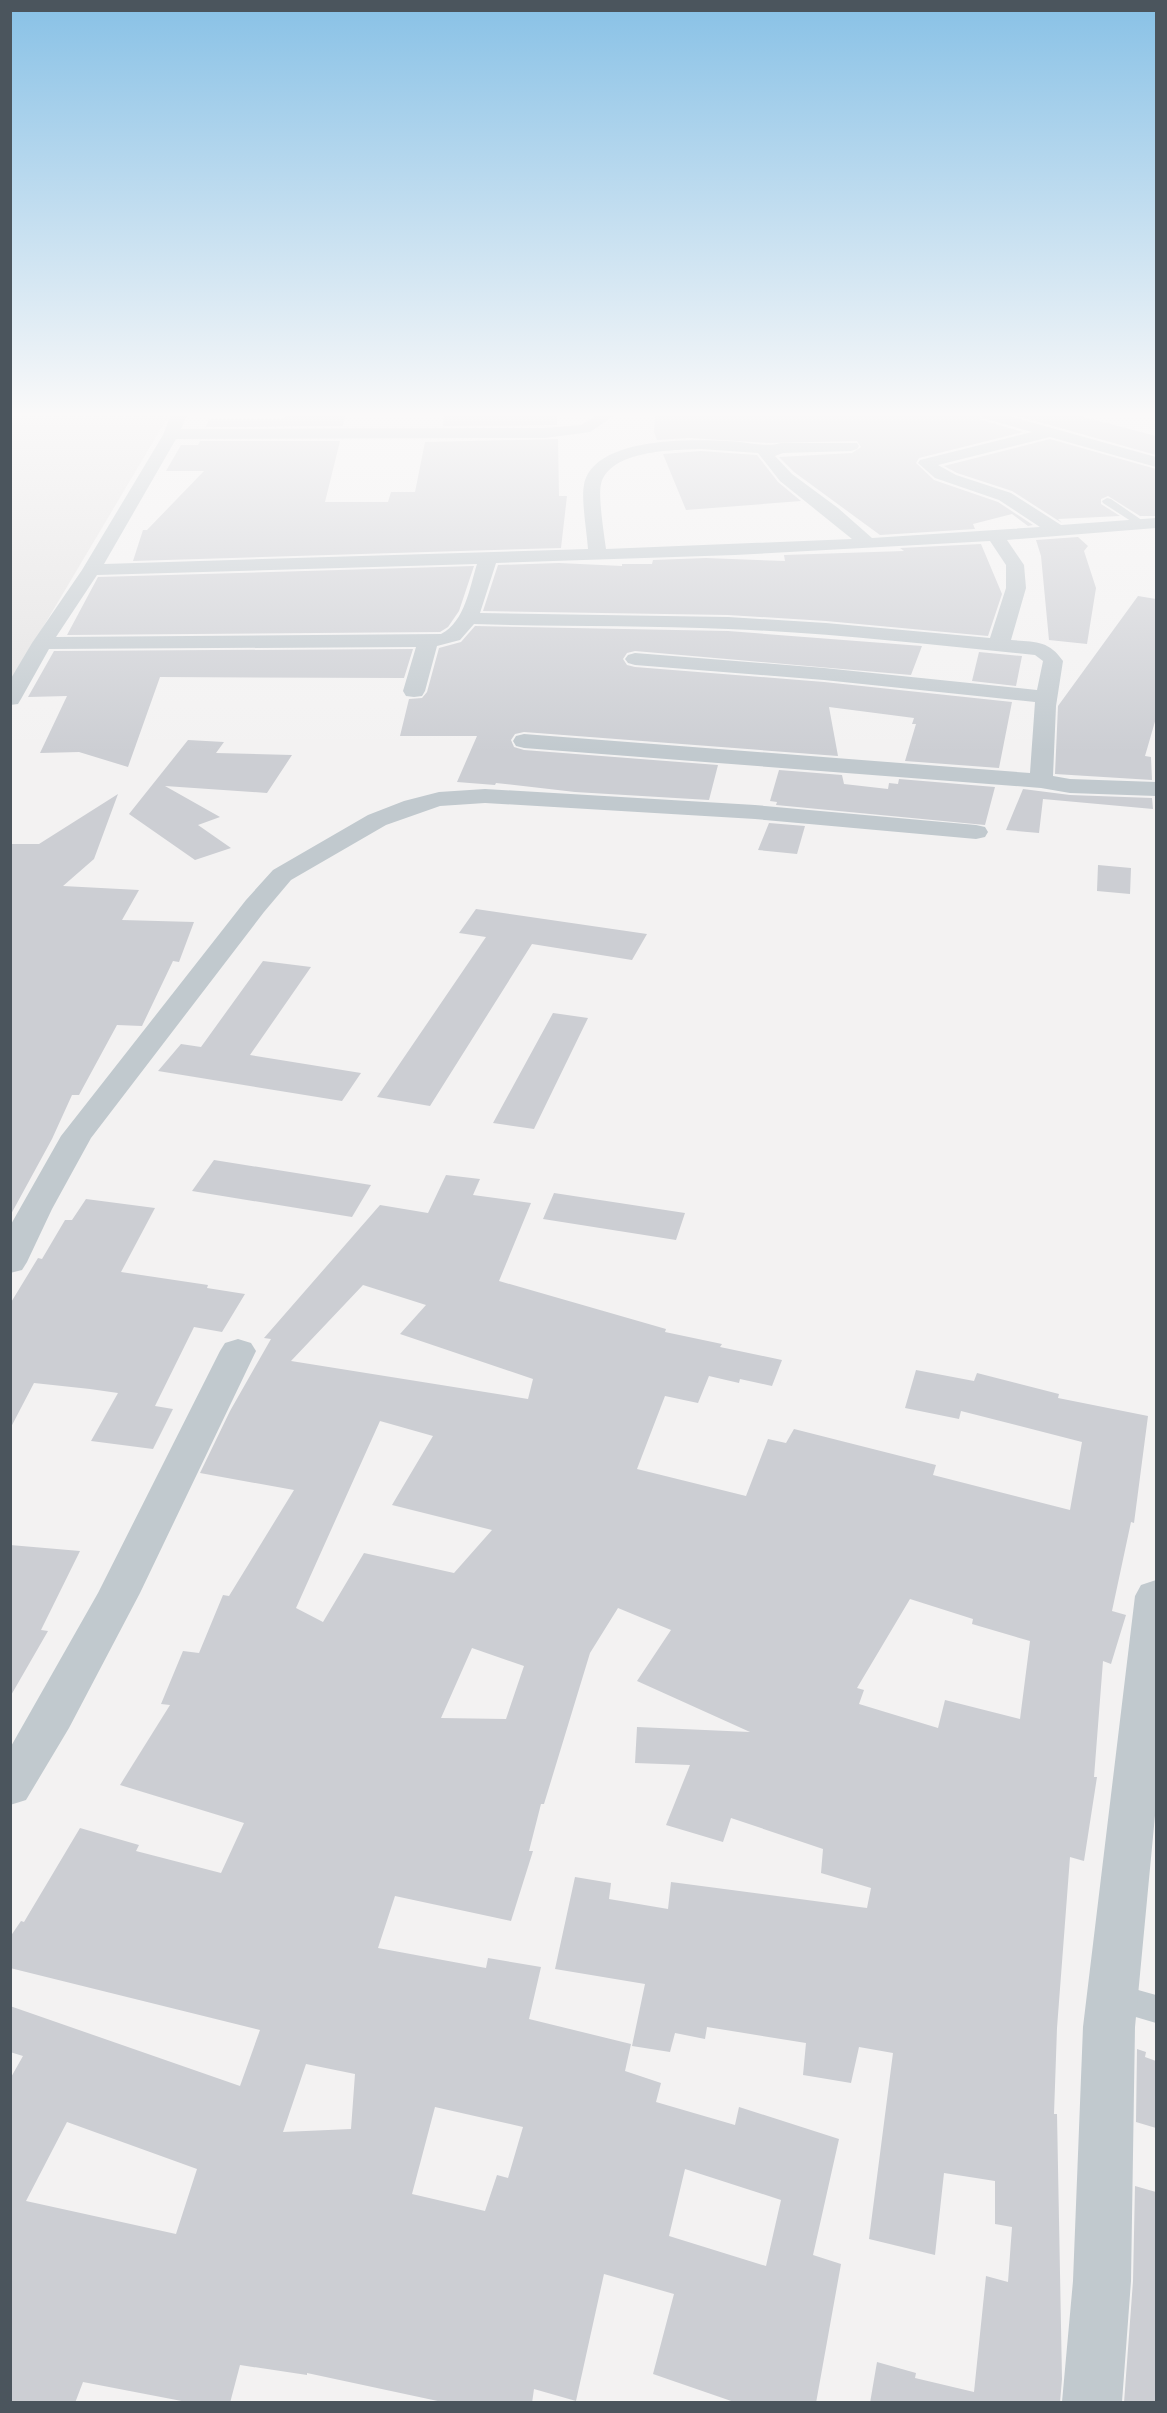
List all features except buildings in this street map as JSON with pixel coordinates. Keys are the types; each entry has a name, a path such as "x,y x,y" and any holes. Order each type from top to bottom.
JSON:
{"street":[{"path":"10,699 42,643 91,570 116,528"},
{"path":"595,528 597,554"},
{"path":"848,528 867,543"},
{"path":"1053,528 1056,530"},
{"path":"91,570 488,558 867,543 1088,528"},
{"path":"995,535 1015,565 1016,588 1000,637 1002,644"},
{"path":"42,643 428,641 455,634 468,618 488,558"},
{"path":"468,618 575,622 606,620 728,623 1034,648 1047,653 1053,662 1045,697 1041,781"},
{"path":"414,691 428,641"},
{"path":"635,659 824,674 1045,697"},
{"path":"524,741 1041,781 1070,786 1156,789"},
{"path":"10,1262 35,1209 77,1136 255,906 282,875 377,820 439,798 485,796 755,812 976,832"},
{"path":"10,1786 28,1761 111,1611 181,1464 238,1352"},
{"path":"1092,2403 1101,2281 1110,2027 1135,2003 1156,1596"}],"shaded area":[{"path":"11,528 102,528 11,681"}]}
